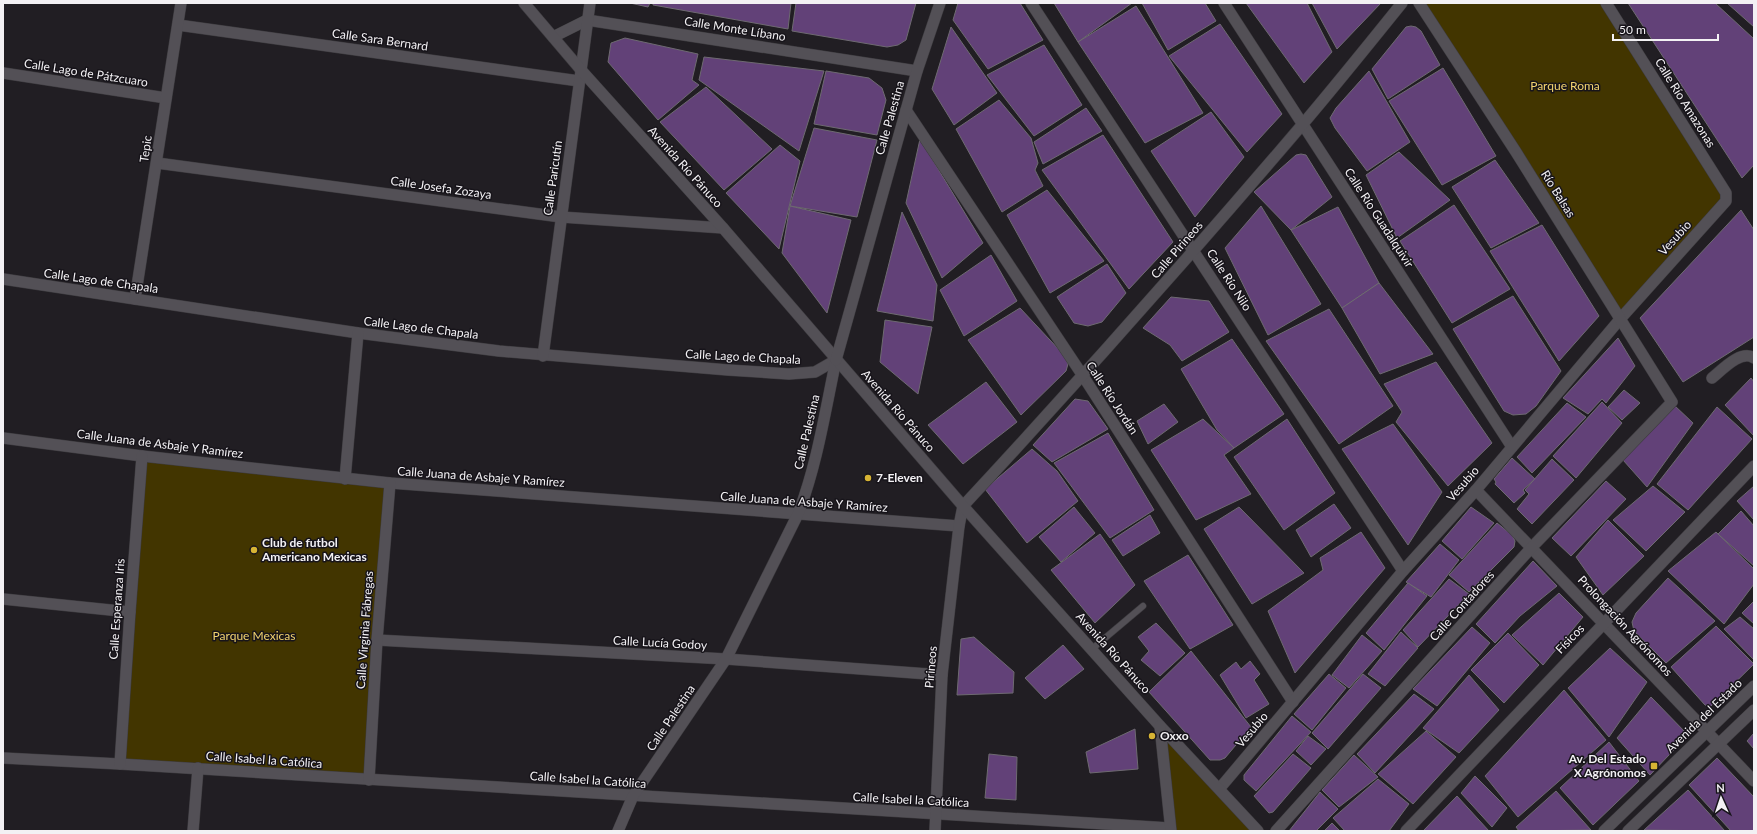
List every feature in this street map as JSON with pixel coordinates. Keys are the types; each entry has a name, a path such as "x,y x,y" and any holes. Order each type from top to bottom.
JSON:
{"street":[{"name":"Tepic","path":"135,299 181,3"},
{"name":"Avenida Río Pánuco","path":"524,3 553,37 580,76 722,228 963,506 1160,726 1220,788 1258,831"},
{"name":"Calle Paricutín","path":"543,356 560,217 590,3"},
{"name":"Calle Palestina","path":"618,831 633,796 726,659 798,514 806,494 836,360 917,70 940,3"},
{"name":"Calle Río Nilo","path":"1031,3 1403,571"},
{"name":"Calle Río Guadalquivir","path":"1224,3 1304,124 1512,447"},
{"name":"Calle Pirineos","path":"963,506 1083,376 1304,124 1402,3"},
{"name":"Río Balsas","path":"1419,3 1672,402"},
{"name":"Calle Río Amazonas","path":"1606,3 1726,193 1727,198"},
{"path":"553,37 587,20"},
{"name":"Calle Monte Líbano","path":"587,20 917,70"},
{"name":"Calle Sara Bernard","path":"178,25 580,76"},
{"name":"Calle Lago de Pátzcuaro","path":"3,73 166,98"},
{"name":"Calle Río Jordán","path":"906,110 1083,376 1293,702"},
{"name":"Calle Josefa Zozaya","path":"157,163 560,217 722,228"},
{"name":"Vesubio","path":"1220,788 1403,571 1476,490 1620,318 1727,198"},
{"name":"Calle Lago de Chapala","path":"3,279 358,333 543,356 789,374 815,372 836,360"},
{"path":"345,479 358,333"},
{"path":"1712,378 1742,356 1750,356 1754,358"},
{"name":"Calle Contadores","path":"1276,831 1532,547 1672,402"},
{"name":"Calle Juana de Asbaje Y Ramírez","path":"3,438 142,456 345,479 959,526"},
{"name":"Calle Esperanza Iris","path":"120,764 142,456"},
{"name":"Físicos","path":"1406,831 1754,466"},
{"name":"Calle Virginia Fábregas","path":"369,780 377,640 390,483"},
{"name":"Prolongación Agrónomos","path":"1476,490 1604,622 1706,732 1754,781"},
{"name":"Pirineos","path":"935,831 942,675 959,526 963,506"},
{"path":"3,599 130,612"},
{"name":"Calle Lucía Godoy","path":"377,640 726,659 942,675"},
{"name":"Avenida del Estado","path":"1604,831 1754,686"},
{"path":"1628,831 1754,710"},
{"path":"1160,726 1170,830"},
{"name":"Calle Isabel la Católica","path":"3,758 198,768 1170,830"},
{"path":"193,831 198,768"}],"lane":[{"path":"1092,649 1143,606"}],"green space":[{"name":"Parque Roma","path":"1419,3 1605,3 1727,198 1621,318"},
{"name":"Parque Mexicas","path":"142,456 390,483 369,780 120,764"},
{"path":"1160,726 1259,831 1171,831"}],"building":[{"path":"630,3 650,3 648,7"},
{"path":"653,3 791,3 788,29 653,5"},
{"path":"796,3 916,3 906,40 898,45 887,47 792,31"},
{"path":"958,3 1020,3 1043,40 988,69 953,20"},
{"path":"1054,3 1132,3 1078,42"},
{"path":"1142,3 1205,3 1216,21 1168,50"},
{"path":"1246,3 1307,3 1332,52 1304,83"},
{"path":"1312,3 1381,3 1337,49"},
{"path":"1628,3 1715,3 1754,39 1754,165 1742,178"},
{"path":"1727,3 1754,3 1754,27"},
{"path":"1136,6 1203,113 1145,143 1078,42"},
{"path":"1220,24 1282,114 1247,152 1169,56"},
{"path":"951,27 997,93 954,125 932,89"},
{"path":"1406,27 1416,27 1421,31 1440,65 1388,99 1372,69"},
{"path":"625,38 698,54 692,80 699,85 658,120 608,62 611,43"},
{"path":"1044,45 1082,105 1034,136 987,75"},
{"path":"704,57 824,71 799,151 699,80"},
{"path":"1443,68 1496,156 1442,185 1389,101"},
{"path":"826,71 869,78 882,88 886,100 877,135 814,124"},
{"path":"1369,71 1410,142 1367,171 1335,128 1330,118 1336,108"},
{"path":"706,87 772,149 724,190 660,122"},
{"path":"999,100 1031,138 1038,163 1035,170 1043,186 1002,212 956,129"},
{"path":"1086,108 1102,131 1043,164 1034,142"},
{"path":"1211,112 1244,157 1195,217 1151,151"},
{"path":"814,128 877,140 857,217 790,206"},
{"path":"1103,135 1173,242 1129,289 1042,170"},
{"path":"920,139 983,243 942,278 906,203"},
{"path":"780,145 800,161 779,249 726,193"},
{"path":"1399,152 1450,200 1397,238 1366,175"},
{"path":"1296,155 1306,155 1332,197 1291,230 1254,192"},
{"path":"1495,160 1539,223 1491,248 1452,187"},
{"path":"1047,190 1104,261 1050,293 1007,215"},
{"path":"1454,205 1510,289 1452,323 1400,241"},
{"path":"790,206 851,220 827,313 782,253"},
{"path":"1261,206 1321,304 1268,335 1225,248"},
{"path":"1338,207 1379,283 1342,308 1291,230"},
{"path":"1741,210 1754,230 1754,337 1683,382 1640,318"},
{"path":"902,212 937,285 933,321 877,311"},
{"path":"1542,225 1599,316 1559,361 1490,251"},
{"path":"991,255 1017,301 964,336 940,290"},
{"path":"1107,264 1126,293 1102,322 1088,326 1074,323 1057,297"},
{"path":"1379,283 1433,354 1380,374 1342,308"},
{"path":"1513,296 1561,371 1536,406 1526,414 1513,415 1504,411 1453,329"},
{"path":"1171,297 1209,301 1229,332 1182,361 1170,345 1143,328"},
{"path":"1020,308 1064,355 1068,364 1066,371 1021,415 968,340"},
{"path":"1329,309 1393,406 1339,444 1266,341"},
{"path":"885,320 932,327 918,394 880,362"},
{"path":"1618,338 1635,366 1606,403 1602,399 1588,414 1563,398"},
{"path":"1232,339 1284,414 1234,448 1217,430 1181,369"},
{"path":"1436,362 1492,443 1448,486 1396,422 1402,412 1384,384"},
{"path":"1751,378 1754,382 1754,436 1725,405"},
{"path":"986,382 1017,422 963,464 928,425"},
{"path":"1624,390 1640,403 1622,420 1608,407"},
{"path":"1075,399 1088,401 1108,429 1052,462 1033,445"},
{"path":"1602,402 1622,423 1576,478 1553,456"},
{"path":"1567,403 1586,417 1532,473 1517,457"},
{"path":"1164,404 1178,422 1148,444 1137,421"},
{"path":"1674,405 1693,423 1647,487 1623,460"},
{"path":"1717,407 1752,439 1688,510 1657,484"},
{"path":"1203,419 1234,448 1224,455 1251,494 1196,520 1151,450"},
{"path":"1287,419 1335,493 1284,530 1234,457"},
{"path":"1393,424 1442,492 1408,545 1342,449"},
{"path":"1108,433 1154,510 1110,538 1054,463"},
{"path":"1032,449 1057,471 1078,501 1027,543 985,489"},
{"path":"1512,458 1535,479 1523,490 1525,493 1514,503 1495,484 1496,482 1494,479"},
{"path":"1552,459 1574,480 1532,524 1517,509 1529,494 1525,490"},
{"path":"1606,481 1626,499 1571,556 1552,538"},
{"path":"1653,486 1685,512 1646,551 1613,520"},
{"path":"1754,486 1754,520 1737,501"},
{"path":"1334,504 1351,528 1311,557 1296,530"},
{"path":"1074,507 1095,533 1061,562 1039,537"},
{"path":"1239,507 1304,573 1252,604 1204,529"},
{"path":"1471,507 1494,523 1462,559 1442,541"},
{"path":"1741,511 1754,526 1754,566 1718,534"},
{"path":"1150,515 1160,533 1123,556 1112,540"},
{"path":"1608,520 1644,556 1603,595 1576,557"},
{"path":"1497,523 1512,535 1515,541 1514,547 1469,592 1449,575"},
{"path":"1361,532 1385,568 1295,673 1268,611 1323,570 1320,558"},
{"path":"1716,532 1754,569 1754,584 1724,624 1668,571"},
{"path":"1100,534 1135,585 1095,623 1051,570"},
{"path":"1440,544 1459,560 1431,597 1406,582"},
{"path":"1188,555 1233,625 1190,649 1144,581"},
{"path":"1533,561 1557,586 1520,616 1495,643 1476,624"},
{"path":"1668,578 1715,621 1666,663 1634,631 1632,622 1636,613"},
{"path":"1449,579 1469,594 1418,647 1403,630"},
{"path":"1408,583 1427,596 1384,650 1366,633"},
{"path":"1559,593 1583,617 1543,665 1512,635"},
{"path":"1754,601 1754,624 1742,613"},
{"path":"1740,617 1754,629 1754,660 1724,629"},
{"path":"1156,623 1185,653 1160,676 1141,660 1149,651 1138,637"},
{"path":"1716,626 1754,664 1710,707 1705,705 1671,667"},
{"path":"1472,627 1490,643 1437,706 1413,689"},
{"path":"1401,632 1418,648 1385,686 1368,674"},
{"path":"1508,633 1539,665 1504,703 1471,670"},
{"path":"1362,635 1382,651 1349,688 1332,675"},
{"path":"974,637 1014,672 1013,693 957,695 961,639"},
{"path":"1063,645 1084,669 1045,699 1025,678"},
{"path":"1610,648 1647,682 1609,737 1568,688"},
{"path":"1191,651 1251,727 1225,758 1220,760 1210,760 1149,692"},
{"path":"1250,661 1260,674 1254,680 1269,704 1246,718 1220,675 1236,662 1241,669"},
{"path":"1329,674 1346,688 1312,730 1294,714"},
{"path":"1363,674 1381,688 1328,749 1312,733"},
{"path":"1469,675 1499,710 1459,753 1423,728"},
{"path":"1564,690 1606,740 1518,817 1485,776"},
{"path":"1414,694 1434,709 1375,773 1357,754"},
{"path":"1651,697 1688,735 1650,775 1617,738"},
{"path":"1292,716 1311,732 1256,791 1244,780 1244,775"},
{"path":"1135,729 1138,769 1090,773 1086,752"},
{"path":"1426,731 1456,757 1413,804 1378,774"},
{"path":"1754,733 1754,749 1747,741"},
{"path":"1308,736 1326,749 1311,765 1296,751"},
{"path":"1609,742 1639,781 1593,825 1560,788"},
{"path":"989,754 1017,757 1016,800 985,798"},
{"path":"1293,754 1311,768 1273,812 1269,813 1254,796"},
{"path":"1354,755 1378,777 1339,807 1322,790"},
{"path":"1717,758 1754,797 1754,831 1731,831 1689,785"},
{"path":"1475,776 1507,808 1492,827 1461,793"},
{"path":"1378,779 1409,804 1389,831 1345,831 1333,818"},
{"path":"1688,790 1725,831 1644,830"},
{"path":"1556,791 1591,830 1519,831 1516,827"},
{"path":"1320,792 1338,809 1316,831 1289,831"},
{"path":"1457,796 1489,831 1423,831"},
{"path":"1332,823 1340,831 1324,831"}],"place":[{"name":"7-Eleven","path":"868,478"},
{"name":"Club de futbol Americano Mexicas","path":"254,550"},
{"name":"Oxxo","path":"1152,736"},
{"name":"Av. Del Estado X Agrónomos","path":"1654,766"}]}
